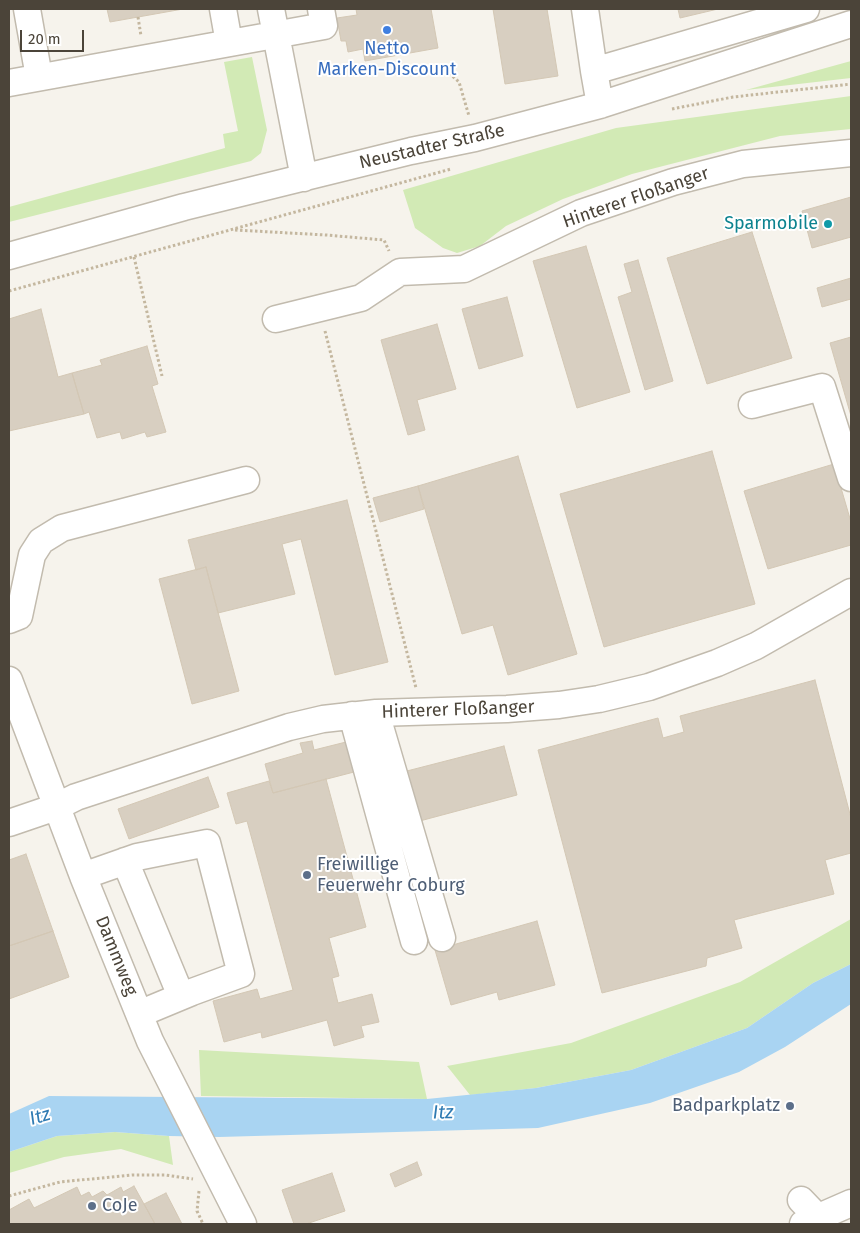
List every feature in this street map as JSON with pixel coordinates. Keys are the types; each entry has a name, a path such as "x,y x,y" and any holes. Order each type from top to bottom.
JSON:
{"street":[{"path":"27,9 39,77"},
{"path":"223,9 229,43"},
{"path":"271,9 304,178"},
{"path":"9,82 324,26 321,9"},
{"path":"585,9 600,105"},
{"path":"594,71 806,9"},
{"name":"Neustadter Straße","path":"9,256 184,207 411,151 475,138 600,105 851,24"},
{"name":"Hinterer Floßanger","path":"400,272 464,268 581,213 673,182 743,164 851,153"},
{"path":"276,319 361,298 400,272"},
{"path":"752,405 822,387 851,478"},
{"path":"9,620 19,616 32,555 41,541 62,528 246,480"},
{"name":"Hinterer Floßanger","path":"9,823 56,807 76,797 289,727 323,719 364,714 507,709 559,705 599,699 649,687 716,663 756,646 851,592"},
{"name":"Dammweg","path":"9,680 56,807 150,1041 211,1174 243,1224"},
{"path":"364,714 442,938"},
{"path":"364,714 414,941"},
{"path":"83,876 137,857 207,843 242,974 181,996 139,1014"},
{"path":"124,861 181,996"},
{"path":"812,1216 851,1203"}],"path":[{"path":"449,73 459,82 475,138"},
{"path":"670,109 733,97 851,84"},
{"path":"9,291 440,173 459,166"},
{"path":"232,230 384,240 400,272"},
{"path":"134,257 162,376"},
{"path":"319,308 422,712"},
{"path":"9,1196 60,1182 132,1175 211,1174 197,1212 203,1224"}],"green space":[{"path":"252,57 267,130 261,153 251,161 9,222 9,207 225,148 223,134 238,131 224,62"},
{"path":"851,61 851,78 746,90"},
{"path":"851,96 851,129 780,136 632,174 563,199 506,226 480,246 457,253 443,248 415,228 403,190 616,128"},
{"path":"851,919 851,964 813,983 747,1028 631,1070 536,1088 470,1095 447,1066 571,1043 740,982"},
{"path":"199,1050 419,1062 427,1099 201,1096"},
{"path":"115,1132 169,1136 173,1165 121,1149 64,1157 9,1173 9,1152 57,1136"}],"water":[{"name":"Itz","path":"851,964 851,1004 785,1047 739,1072 650,1103 538,1128 219,1137 115,1132 57,1136 9,1152 9,1114 49,1096 427,1099 536,1088 631,1070 747,1028 813,983"}],"building":[{"path":"107,9 183,9 110,22"},
{"name":"Netto Marken-Discount","path":"356,9 431,9 438,48 365,61 363,49 348,52 346,41 341,41 337,18 357,15"},
{"path":"493,9 547,9 558,76 505,84"},
{"path":"678,9 718,9 680,18"},
{"name":"Sparmobile","path":"851,197 851,237 812,248 802,211"},
{"path":"752,232 792,358 707,384 667,258"},
{"path":"586,246 630,392 577,408 533,261"},
{"path":"638,260 673,381 645,390 618,297 632,292 624,264"},
{"path":"851,278 851,299 822,307 817,288"},
{"path":"507,297 523,356 479,369 462,309"},
{"path":"41,309 58,377 72,373 84,414 9,431 9,319"},
{"path":"437,324 456,389 417,400 425,430 408,435 381,340"},
{"path":"851,337 851,416 830,343"},
{"path":"147,346 158,384 152,386 166,432 147,437 145,432 122,439 120,432 97,438 89,412 84,414 72,373 102,365 100,360"},
{"path":"712,451 755,604 604,647 560,494"},
{"path":"518,456 577,654 508,675 493,625 462,634 418,486"},
{"path":"834,464 851,522 851,545 768,569 744,491"},
{"path":"418,486 424,509 380,522 373,498"},
{"path":"347,500 388,662 335,675 301,539 282,544 295,594 218,613 206,567 196,570 188,540"},
{"path":"206,567 239,691 192,704 159,579"},
{"path":"815,680 851,818 851,853 825,860 834,894 734,920 742,948 707,958 706,966 602,993 538,750 658,718 663,738 684,732 680,716"},
{"path":"312,741 314,750 346,742 354,772 273,793 265,764 303,753 300,743"},
{"path":"504,746 517,795 416,822 403,772"},
{"path":"208,777 219,807 129,839 118,809"},
{"name":"Freiwillige Feuerwehr Coburg","path":"326,779 366,927 329,938 339,976 332,978 338,1003 372,994 379,1022 361,1026 364,1037 334,1046 327,1020 262,1038 261,1032 224,1042 213,1001 257,989 260,999 293,990 247,821 236,824 227,793 269,781 273,793"},
{"path":"26,854 53,931 9,946 9,860"},
{"path":"537,921 555,985 499,1000 497,992 451,1005 435,950"},
{"path":"53,931 69,977 9,999 9,946"},
{"path":"417,1162 422,1175 395,1187 390,1174"},
{"path":"332,1173 345,1211 306,1224 294,1224 282,1190"},
{"name":"CoJe","path":"134,1186 155,1224 9,1224 9,1210 29,1199 34,1208 77,1187 81,1196 89,1192 92,1197 103,1191 107,1195 121,1187 123,1192"},
{"path":"166,1193 182,1224 155,1224 144,1204"}],"place":[{"name":"Netto Marken-Discount","path":"387,30"},
{"name":"Sparmobile","path":"828,224"},
{"name":"Freiwillige Feuerwehr Coburg","path":"307,875"},
{"name":"Badparkplatz","path":"790,1106"},
{"name":"CoJe","path":"92,1206"}]}
